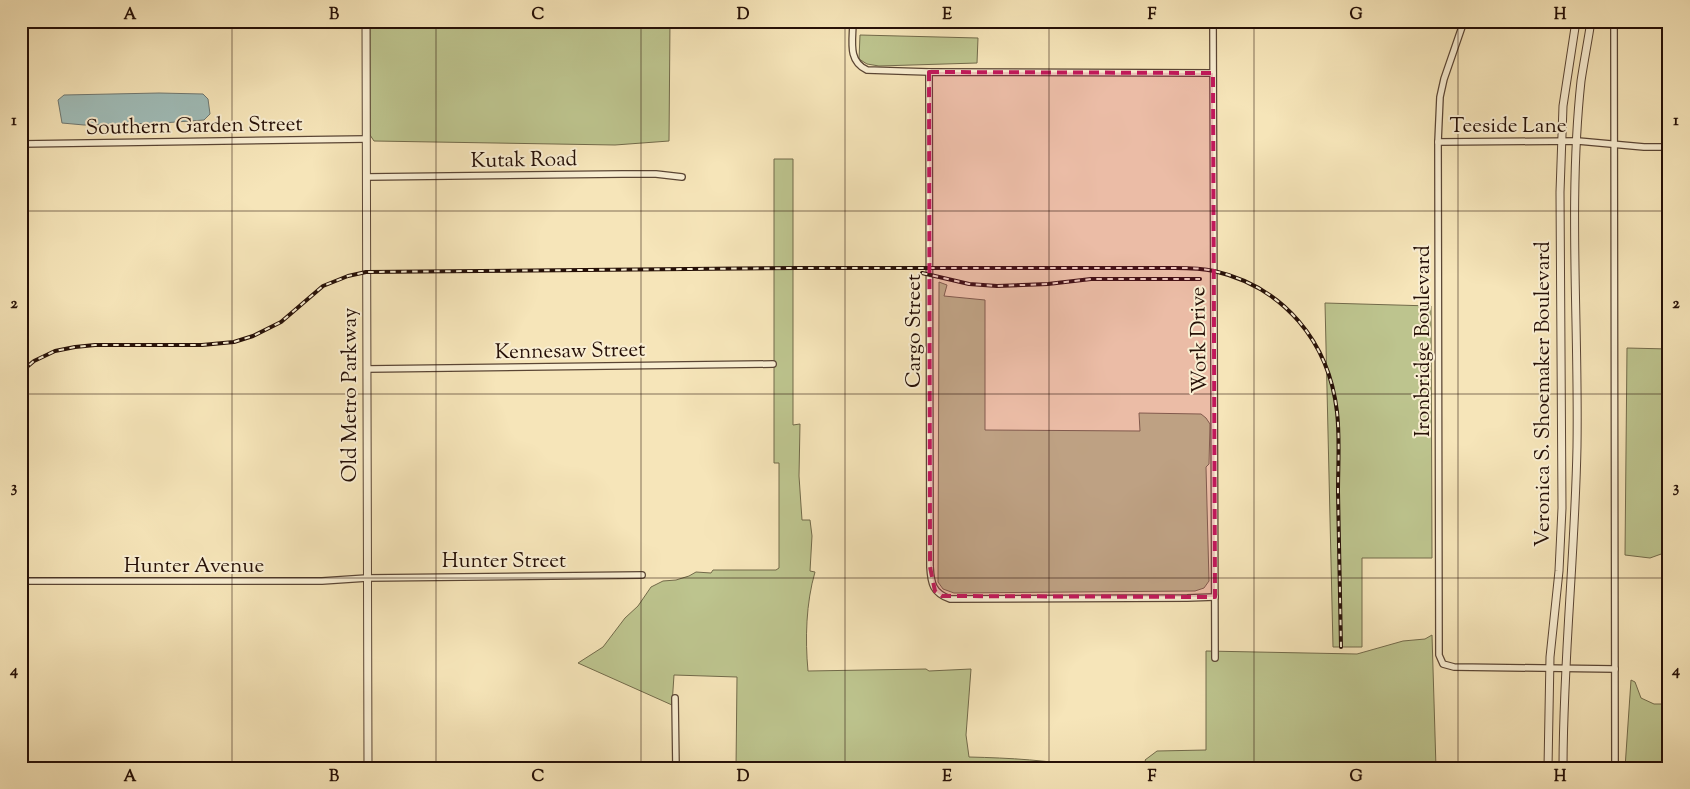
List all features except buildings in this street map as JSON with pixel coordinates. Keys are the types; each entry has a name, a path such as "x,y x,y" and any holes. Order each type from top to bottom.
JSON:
{"street":[{"name":"Old Metro Parkway","path":"366,21 368,768"},
{"path":"853,21 854,58 858,66 867,70 1213,73"},
{"name":"Work Drive","path":"1213,21 1215,658"},
{"name":"Ironbridge Boulevard","path":"1464,21 1440,97 1438,142 1439,655 1443,664 1454,667 1550,668"},
{"name":"Veronica S. Shoemaker Boulevard","path":"1548,768 1550,668 1562,508 1560,202 1563,106 1576,21"},
{"name":"Veronica S. Shoemaker Boulevard","path":"1563,768 1566,668 1575,531 1577,445 1576,177 1581,81 1591,21"},
{"path":"1614,21 1615,768"},
{"name":"Cargo Street","path":"929,72 930,567 931,580 935,591 950,599 1215,597"},
{"name":"Southern Garden Street","path":"21,144 366,139"},
{"name":"Teeside Lane","path":"1438,142 1578,141 1669,147"},
{"name":"Kutak Road","path":"367,176 656,174 682,177"},
{"name":"Kennesaw Street","path":"367,369 773,364"},
{"name":"Hunter Street","path":"367,578 642,575"},
{"name":"Hunter Avenue","path":"21,581 322,580 367,578"},
{"path":"1550,668 1615,670"},
{"path":"676,698 676,768"}],"highlighted area":[{"path":"929,72 1213,73 1215,597 942,596 935,591 930,567"}],"green space":[{"path":"370,21 670,21 669,141 615,145 374,141 370,135"},
{"path":"860,35 978,38 977,63 879,66 867,64 859,59"},
{"path":"774,159 793,159 793,425 800,424 799,476 802,520 810,520 812,536 810,571 815,572 807,621 808,671 971,669 966,735 969,757 1029,760 1089,768 736,768 737,677 674,675 672,705 578,663 603,647 625,618 638,606 651,587 663,581 676,580 696,572 711,573 713,570 776,570 779,568 779,463 774,463"},
{"path":"939,282 947,285 944,296 985,300 985,430 1140,431 1139,413 1201,414 1206,418 1210,424 1209,464 1206,467 1209,581 1204,588 1195,591 954,593 943,589 938,582"},
{"path":"1325,303 1431,306 1432,558 1362,558 1362,647 1333,647"},
{"path":"1627,348 1669,349 1669,555 1664,553 1650,558 1625,555"},
{"path":"1432,635 1436,768 1149,768 1145,760 1157,751 1206,750 1206,651 1357,654 1403,641 1425,639"},
{"path":"1631,680 1635,682 1641,698 1654,704 1669,704 1669,768 1625,768"}],"water":[{"path":"203,94 208,99 210,114 204,120 162,123 84,125 62,123 58,100 64,95"}],"railway":[{"path":"21,372 34,361 55,351 75,347 95,345 202,345 234,342 253,336 281,322 323,286 348,276 366,272 798,268 1181,268 1214,271 1239,279 1262,290 1282,304 1299,321 1313,341 1324,363 1332,387 1338,422 1341,647"},
{"path":"922,273 969,284 997,286 1048,284 1091,279 1200,279"}]}
